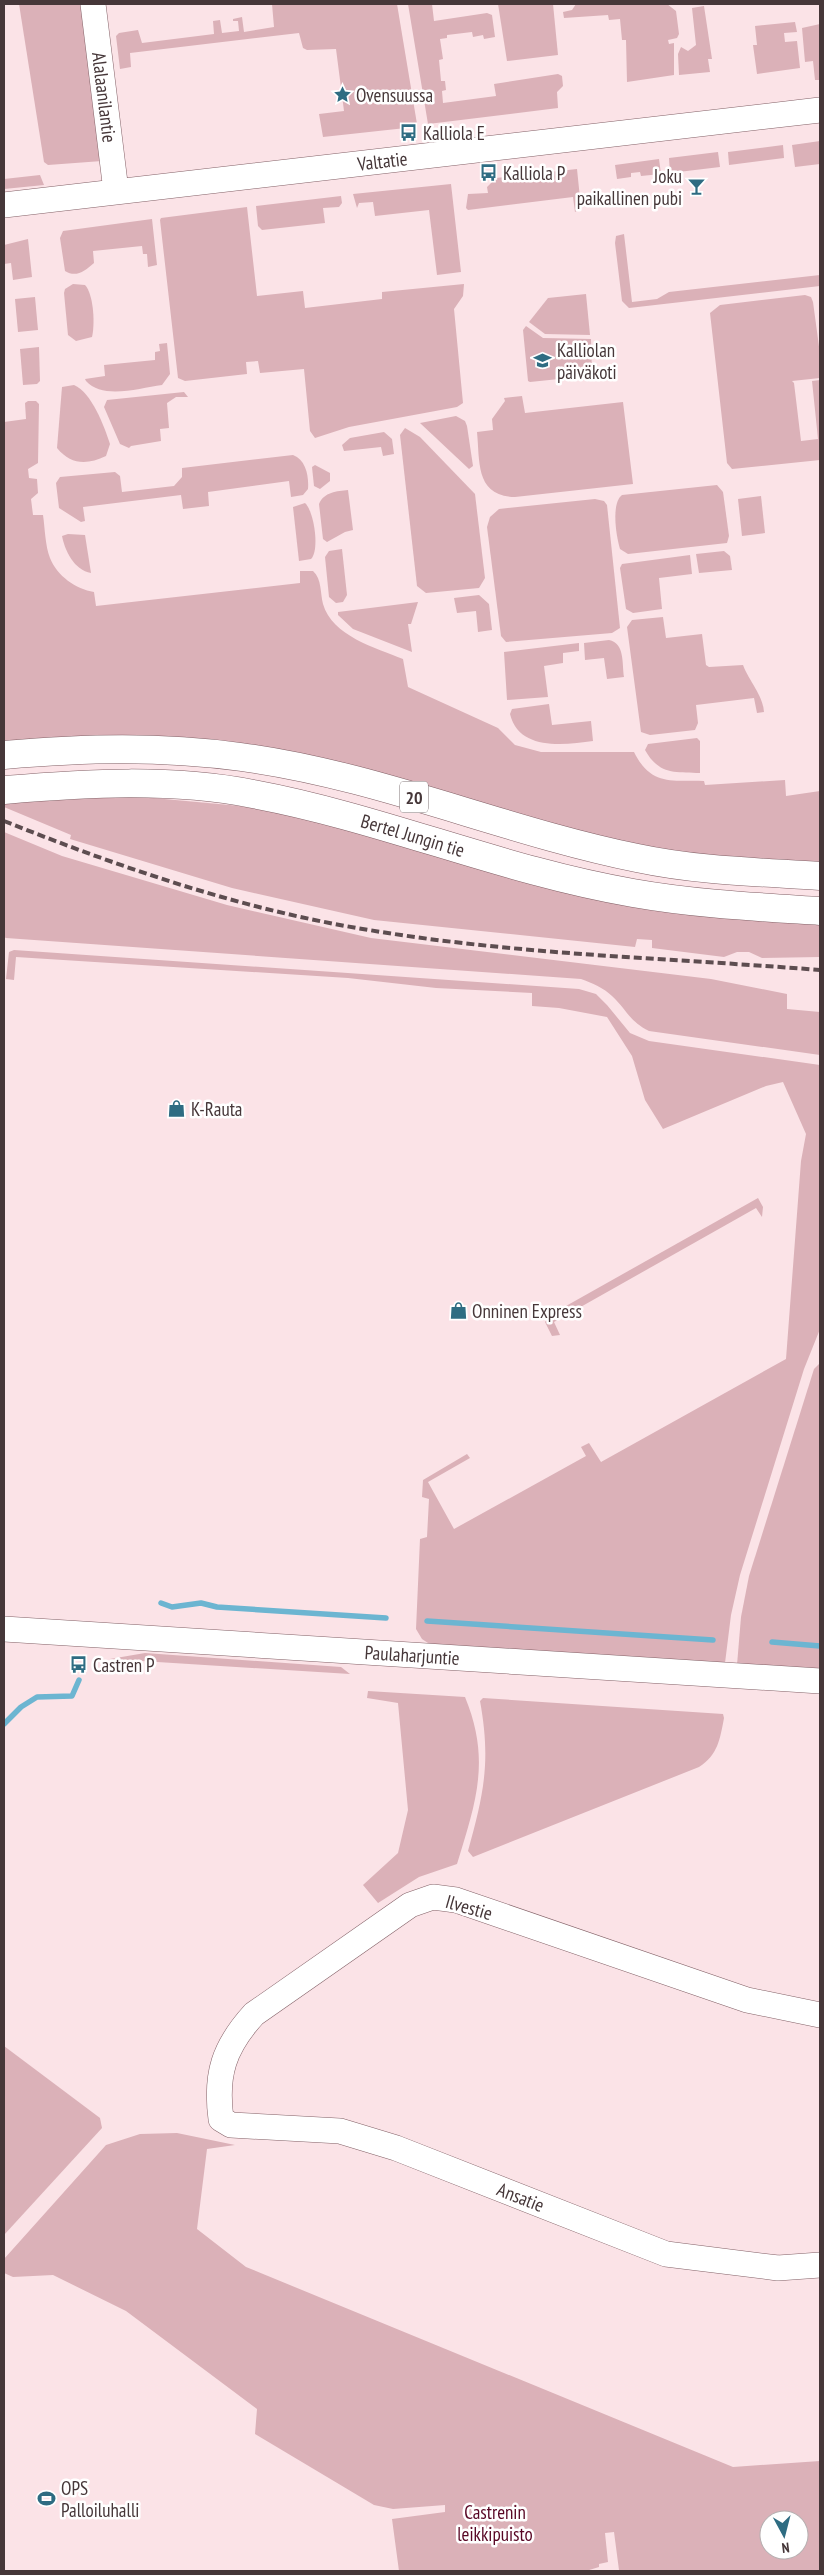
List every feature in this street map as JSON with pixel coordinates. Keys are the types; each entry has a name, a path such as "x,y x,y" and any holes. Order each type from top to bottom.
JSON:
{"highway":[{"name":"Bertel Jungin tie","path":"4,755 78,748 154,748 242,757 332,774 575,844 638,858 708,869 820,876"},
{"name":"Bertel Jungin tie","path":"4,790 83,783 171,783 252,793 341,813 560,877 633,894 700,903 820,911"}],"street":[{"name":"Alalaanilantie","path":"93,4 116,191"},
{"name":"Valtatie","path":"4,205 820,110"},
{"name":"Paulaharjuntie","path":"4,1629 820,1681"},
{"name":"Ilvestie","path":"221,2119 218,2091 225,2056 236,2033 254,2014 410,1905 433,1897 456,1900 747,2000 820,2016"},
{"name":"Ansatie","path":"221,2119 231,2125 340,2131 396,2148 666,2254 778,2268 820,2265"}],"green space":[{"path":"19,4 85,4 102,161 48,165 44,162"},
{"path":"272,4 397,4 417,124 415,127 323,137 319,114 344,111 336,49 307,50 303,48 299,33 130,53 131,67 120,69 116,36 119,33 138,30 142,43 214,34 213,21 220,20 222,33 239,31 238,21 233,21 233,19 242,17 244,32 274,27"},
{"path":"408,4 432,4 434,21 487,13 492,15 495,37 484,39 483,35 473,37 472,32 447,35 447,38 440,39 443,59 439,60 441,81 445,81 446,90 442,91 443,103 496,96 494,84 558,74 562,76 563,86 557,92 558,108 428,124"},
{"path":"498,4 553,4 558,55 507,61"},
{"path":"576,4 667,4 676,11 679,34 677,38 668,40 669,44 674,43 674,75 627,82 626,40 622,40 620,19 609,20 608,15 564,18 563,12 572,10"},
{"path":"704,6 712,59 708,59 710,72 679,75 678,54 681,47 688,51 696,45 692,8"},
{"path":"795,22 797,32 784,33 785,42 797,41 800,68 757,74 753,45 757,45 755,26"},
{"path":"820,24 820,80 815,80 813,61 805,62 802,28"},
{"path":"820,141 820,164 795,167 792,145"},
{"path":"783,145 784,158 729,165 728,152"},
{"path":"718,152 720,167 670,173 669,158"},
{"path":"659,159 661,174 641,176 640,172 631,173 631,177 617,179 615,165"},
{"path":"577,169 581,208 575,212 573,197 468,210 466,208 468,194 488,193 487,187 496,178"},
{"path":"40,175 44,185 4,189 4,179"},
{"path":"451,184 461,272 437,275 429,210 375,216 373,202 359,203 357,208 353,194"},
{"path":"341,196 342,203 339,207 323,208 325,223 262,230 258,226 256,206"},
{"path":"247,207 257,296 303,291 305,308 382,299 382,292 464,284 463,296 454,309 463,403 457,407 349,427 315,438 310,431 304,369 260,373 258,361 246,362 247,374 185,381 178,378 160,220 161,218"},
{"path":"152,219 157,265 148,267 147,254 143,254 142,246 93,251 94,263 87,269 77,274 65,271 60,238 63,231"},
{"path":"624,234 632,302 657,299 669,292 820,275 820,286 629,308 622,301 615,243 616,236"},
{"path":"28,239 32,277 13,280 11,263 4,264 4,245"},
{"path":"73,284 85,285 88,290 92,303 93,318 92,337 76,341 68,335 64,293 65,289"},
{"path":"586,294 590,335 545,334 529,322 548,298"},
{"path":"805,295 811,297 813,302 820,354 820,378 792,381 794,383 801,441 818,439 812,381 820,380 820,460 732,469 727,463 710,313 720,305"},
{"path":"35,297 38,330 18,332 15,299"},
{"path":"526,326 543,338 591,339 592,373 588,376 528,381 523,330"},
{"path":"167,343 170,374 162,385 111,391 93,387 85,379 105,376 104,365 155,360 155,352 160,351 159,344"},
{"path":"39,347 40,381 37,384 23,385 20,349"},
{"path":"74,385 92,402 110,444 106,456 99,459 80,462 68,458 57,448 62,387"},
{"path":"184,392 188,397 176,397 167,403 169,428 160,429 161,441 131,446 129,448 120,444 104,407 107,400"},
{"path":"522,396 525,413 623,402 633,484 515,497 493,491 486,484 482,475 477,432 493,430 492,419 505,401 504,398"},
{"path":"36,401 39,404 38,463 28,469 29,478 37,479 38,493 31,499 33,515 43,515 48,553 53,565 62,576 74,585 94,592 96,606 300,583 300,571 313,571 319,582 323,604 328,615 345,633 368,645 403,659 408,687 498,728 515,745 541,752 634,752 647,771 663,779 704,781 705,785 785,780 786,796 820,791 820,865 701,856 588,835 330,762 4,744 4,422 26,419 25,403"},
{"path":"456,416 465,421 467,426 473,466 469,469 420,423"},
{"path":"405,428 420,437 475,494 485,578 479,588 426,593 417,586 400,435"},
{"path":"384,432 392,439 394,454 383,456 381,447 344,451 342,445 350,438"},
{"path":"293,455 304,465 307,474 308,489 303,495 291,497 289,481 208,492 209,506 183,509 181,495 83,507 85,521 81,522 59,508 56,483 60,477 115,472 120,476 122,492 174,486 182,477 182,468"},
{"path":"315,465 330,473 330,481 320,489 314,486 312,467"},
{"path":"717,485 723,492 729,536 727,543 628,554 620,549 615,512 616,505 622,495"},
{"path":"348,490 353,530 345,532 327,542 323,539 319,504 327,495"},
{"path":"761,496 765,533 742,536 738,499"},
{"path":"595,499 604,501 607,505 620,628 612,633 506,642 501,636 487,527 490,517 499,509"},
{"path":"305,503 311,514 315,531 315,548 311,559 299,561 293,507"},
{"path":"68,534 85,535 91,573 80,568 71,559 65,548 62,536"},
{"path":"342,549 347,595 343,602 336,603 329,597 325,557 329,551"},
{"path":"724,551 730,556 732,570 699,573 696,554"},
{"path":"690,555 692,574 659,578 662,609 633,613 626,609 620,568 622,564"},
{"path":"479,595 489,604 492,630 478,632 476,611 457,613 454,598"},
{"path":"418,602 411,624 408,624 412,652 353,629 338,615 338,612"},
{"path":"663,617 666,638 702,634 706,665 709,667 743,665 761,700 764,712 757,713 754,698 696,705 698,723 695,730 650,735 641,732 627,627 632,620"},
{"path":"609,640 618,645 623,660 624,677 607,679 604,658 585,660 584,643"},
{"path":"579,643 579,651 563,653 563,663 544,666 548,697 507,700 504,652"},
{"path":"549,704 552,725 591,721 593,741 569,744 544,743 533,740 515,726 510,714 512,709"},
{"path":"697,738 700,741 700,773 668,771 656,764 645,750 648,744"},
{"path":"132,796 251,807 820,924 820,957 762,958 749,952 737,952 724,957 652,948 652,940 637,939 635,947 374,920 232,888 70,839 71,835 4,807 4,803"},
{"path":"4,832 62,856 227,905 371,938 711,979 787,994 787,1009 820,1012 820,1055 649,1031 632,1019 609,993 581,979 6,938 4,937"},
{"path":"14,950 579,989 596,994 630,1033 649,1041 820,1065 820,1329 804,1369 740,1575 731,1615 725,1663 431,1645 422,1639 416,1629 420,1539 427,1537 429,1499 422,1497 423,1480 467,1454 470,1458 428,1482 454,1529 586,1456 581,1447 589,1443 601,1462 786,1359 801,1161 806,1134 783,1082 766,1086 663,1129 645,1100 632,1056 607,1017 559,1008 532,1006 532,993 436,988 348,978 16,957 14,980 6,979 9,952"},
{"path":"758,1198 763,1207 762,1217 756,1208 554,1322 560,1335 552,1336 545,1322 550,1315"},
{"path":"820,1363 820,1670 737,1665 741,1617 749,1576 814,1369"},
{"path":"145,1653 341,1667 350,1674 110,1659"},
{"path":"368,1691 465,1697 473,1720 479,1761 475,1801 457,1864 419,1877 378,1903 363,1885 398,1853 408,1810 398,1703 367,1698"},
{"path":"483,1698 723,1714 724,1718 714,1752 699,1767 473,1857 468,1851 482,1794 484,1777 485,1742 480,1701"},
{"path":"4,2046 100,2118 102,2128 4,2235"},
{"name":"Castrenin leikkipuisto","path":"177,2133 235,2145 207,2149 197,2229 246,2267 733,2467 820,2461 820,2571 617,2571 619,2570 614,2532 605,2533 608,2562 599,2564 599,2567 586,2571 399,2571 392,2519 445,2512 445,2505 393,2509 374,2505 255,2434 257,2409 126,2311 53,2275 13,2277 4,2273 4,2259 106,2145 140,2134"}],"waterway":[{"path":"161,1603 172,1607 201,1603 217,1607 386,1618"},
{"path":"427,1621 713,1640"},
{"path":"772,1642 820,1646"},
{"path":"4,1724 21,1707 37,1697 72,1696 79,1680"}],"railway":[{"path":"4,821 93,855 184,886 322,922 481,945 594,955 820,970"}],"place":[{"name":"Ovensuussa","path":"342,95"},
{"name":"Kalliola E","path":"409,133"},
{"name":"Kalliola P","path":"489,173"},
{"name":"Joku paikallinen pubi","path":"696,187"},
{"name":"Kalliolan päiväkoti","path":"543,361"},
{"name":"K-Rauta","path":"177,1109"},
{"name":"Onninen Express","path":"458,1311"},
{"name":"Castren P","path":"79,1665"},
{"name":"OPS Palloiluhalli","path":"47,2499"}]}
